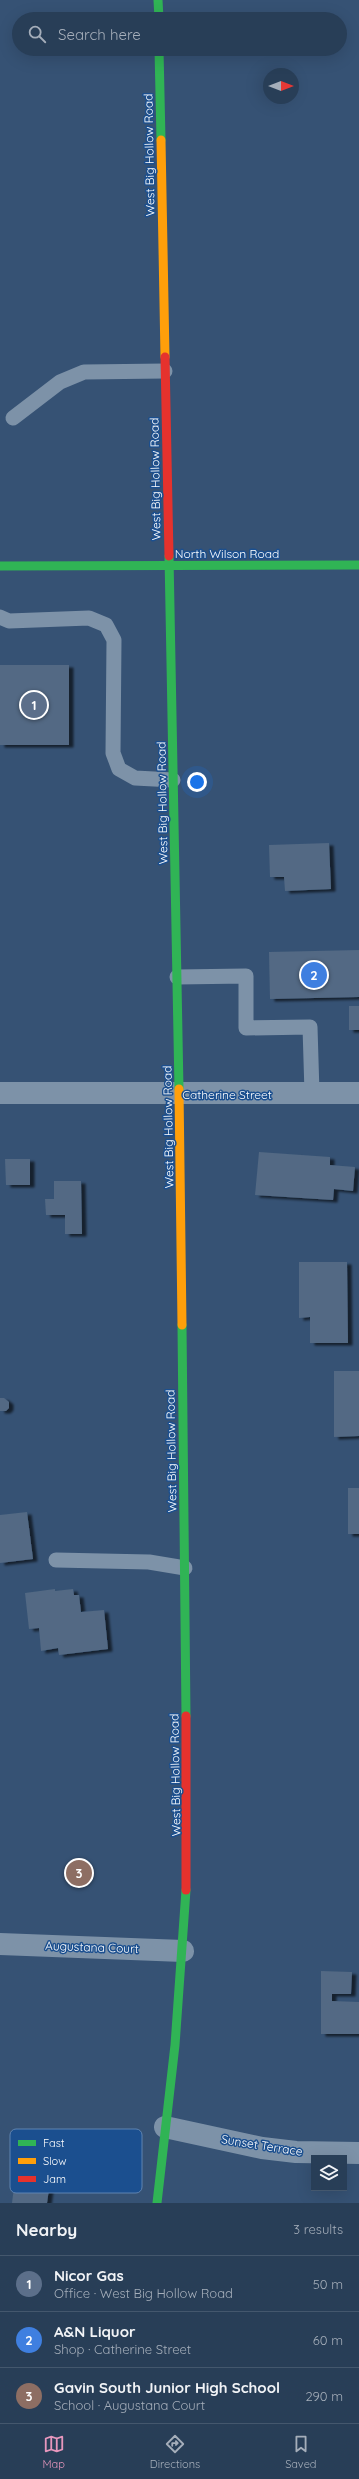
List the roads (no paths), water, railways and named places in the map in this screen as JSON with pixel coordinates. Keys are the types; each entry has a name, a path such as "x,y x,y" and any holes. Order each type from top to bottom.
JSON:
{"main road":[{"path":"158,0 159,12"},
{"name":"West Big Hollow Road","path":"157,2203 183,1951 188,1869 179,1094 159,56"},
{"name":"North Wilson Road","path":"0,566 359,565"}],"street":[{"name":"Catherine Street","path":"0,1093 359,1093"},
{"name":"Augustana Court","path":"0,1944 183,1951"},
{"name":"Sunset Terrace","path":"165,2127 262,2148 296,2152 359,2153"}],"lane":[{"path":"13,418 60,382 84,372 165,371"},
{"path":"0,617 8,620 89,618 106,625 114,640 113,753 119,769 135,778 173,780"},
{"path":"177,977 246,976 246,1028 310,1027 312,1093"},
{"path":"56,1560 149,1562 185,1568"}],"place":[{"name":"Nicor Gas","path":"34,705"},
{"name":"A&N Liquor","path":"314,975"},
{"name":"Gavin South Junior High School","path":"79,1873"}]}
